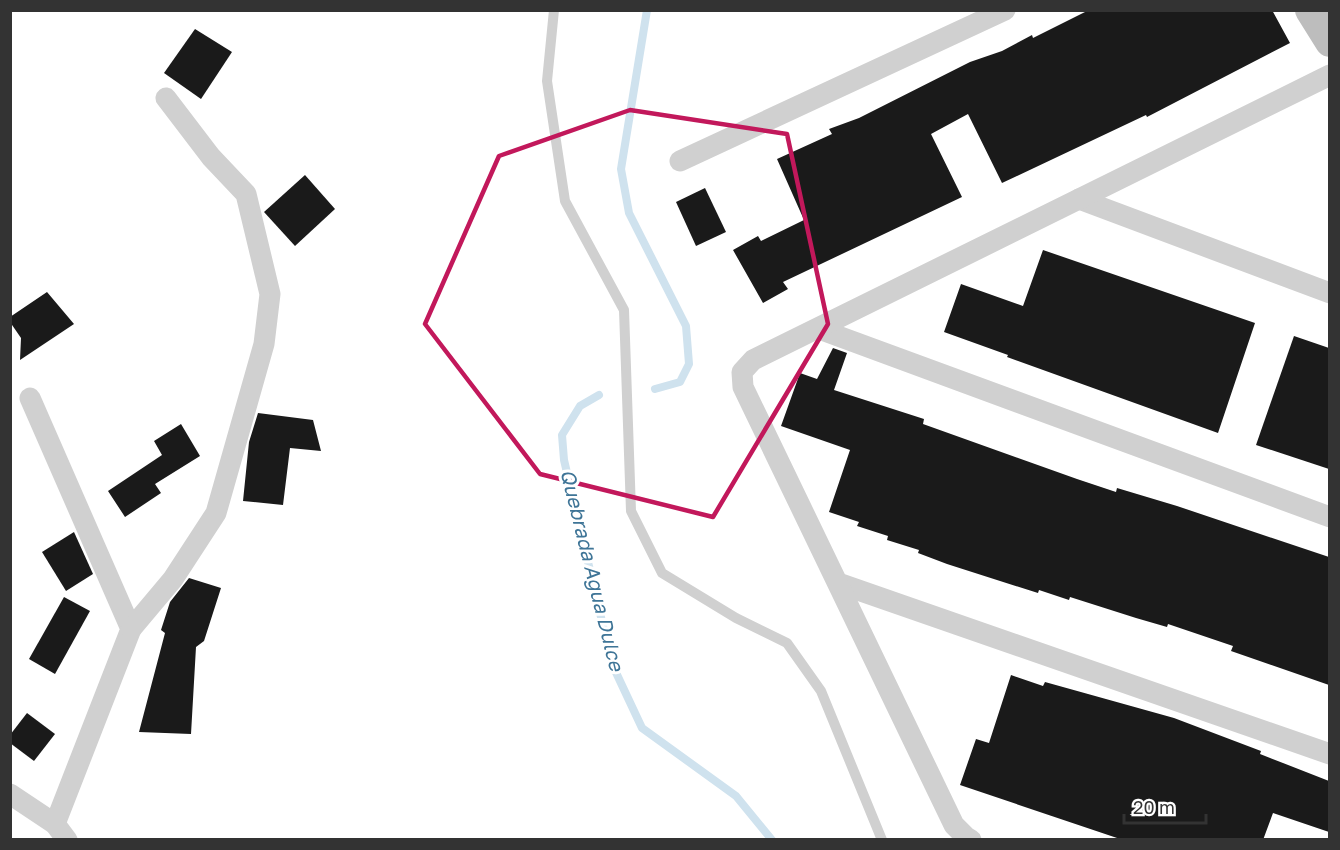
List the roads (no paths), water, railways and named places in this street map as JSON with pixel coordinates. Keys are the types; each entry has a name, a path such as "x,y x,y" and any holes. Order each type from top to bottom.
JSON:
{"street":[{"path":"680,161 1005,10"},
{"path":"1310,10 1329,42"},
{"path":"971,840 954,825 743,387 742,372 753,360 1329,75"},
{"path":"10,794 61,832 131,629 173,579 216,513 264,344 270,294 246,194 211,157 166,98"},
{"path":"1079,199 1329,293"},
{"path":"819,329 1329,517"},
{"path":"30,398 131,629"},
{"path":"838,583 1329,754"}],"lane":[{"path":"554,10 547,81 565,201 624,310 631,511 662,573 736,618 787,644 821,690 882,840"}],"waterway":[{"name":"Quebrada Agua Dulce","path":"647,10 621,169 629,213 686,326 689,364 680,382 655,389"},
{"name":"Quebrada Agua Dulce","path":"599,395 580,406 562,435 564,460 612,664 642,728 736,796 772,840"}]}
